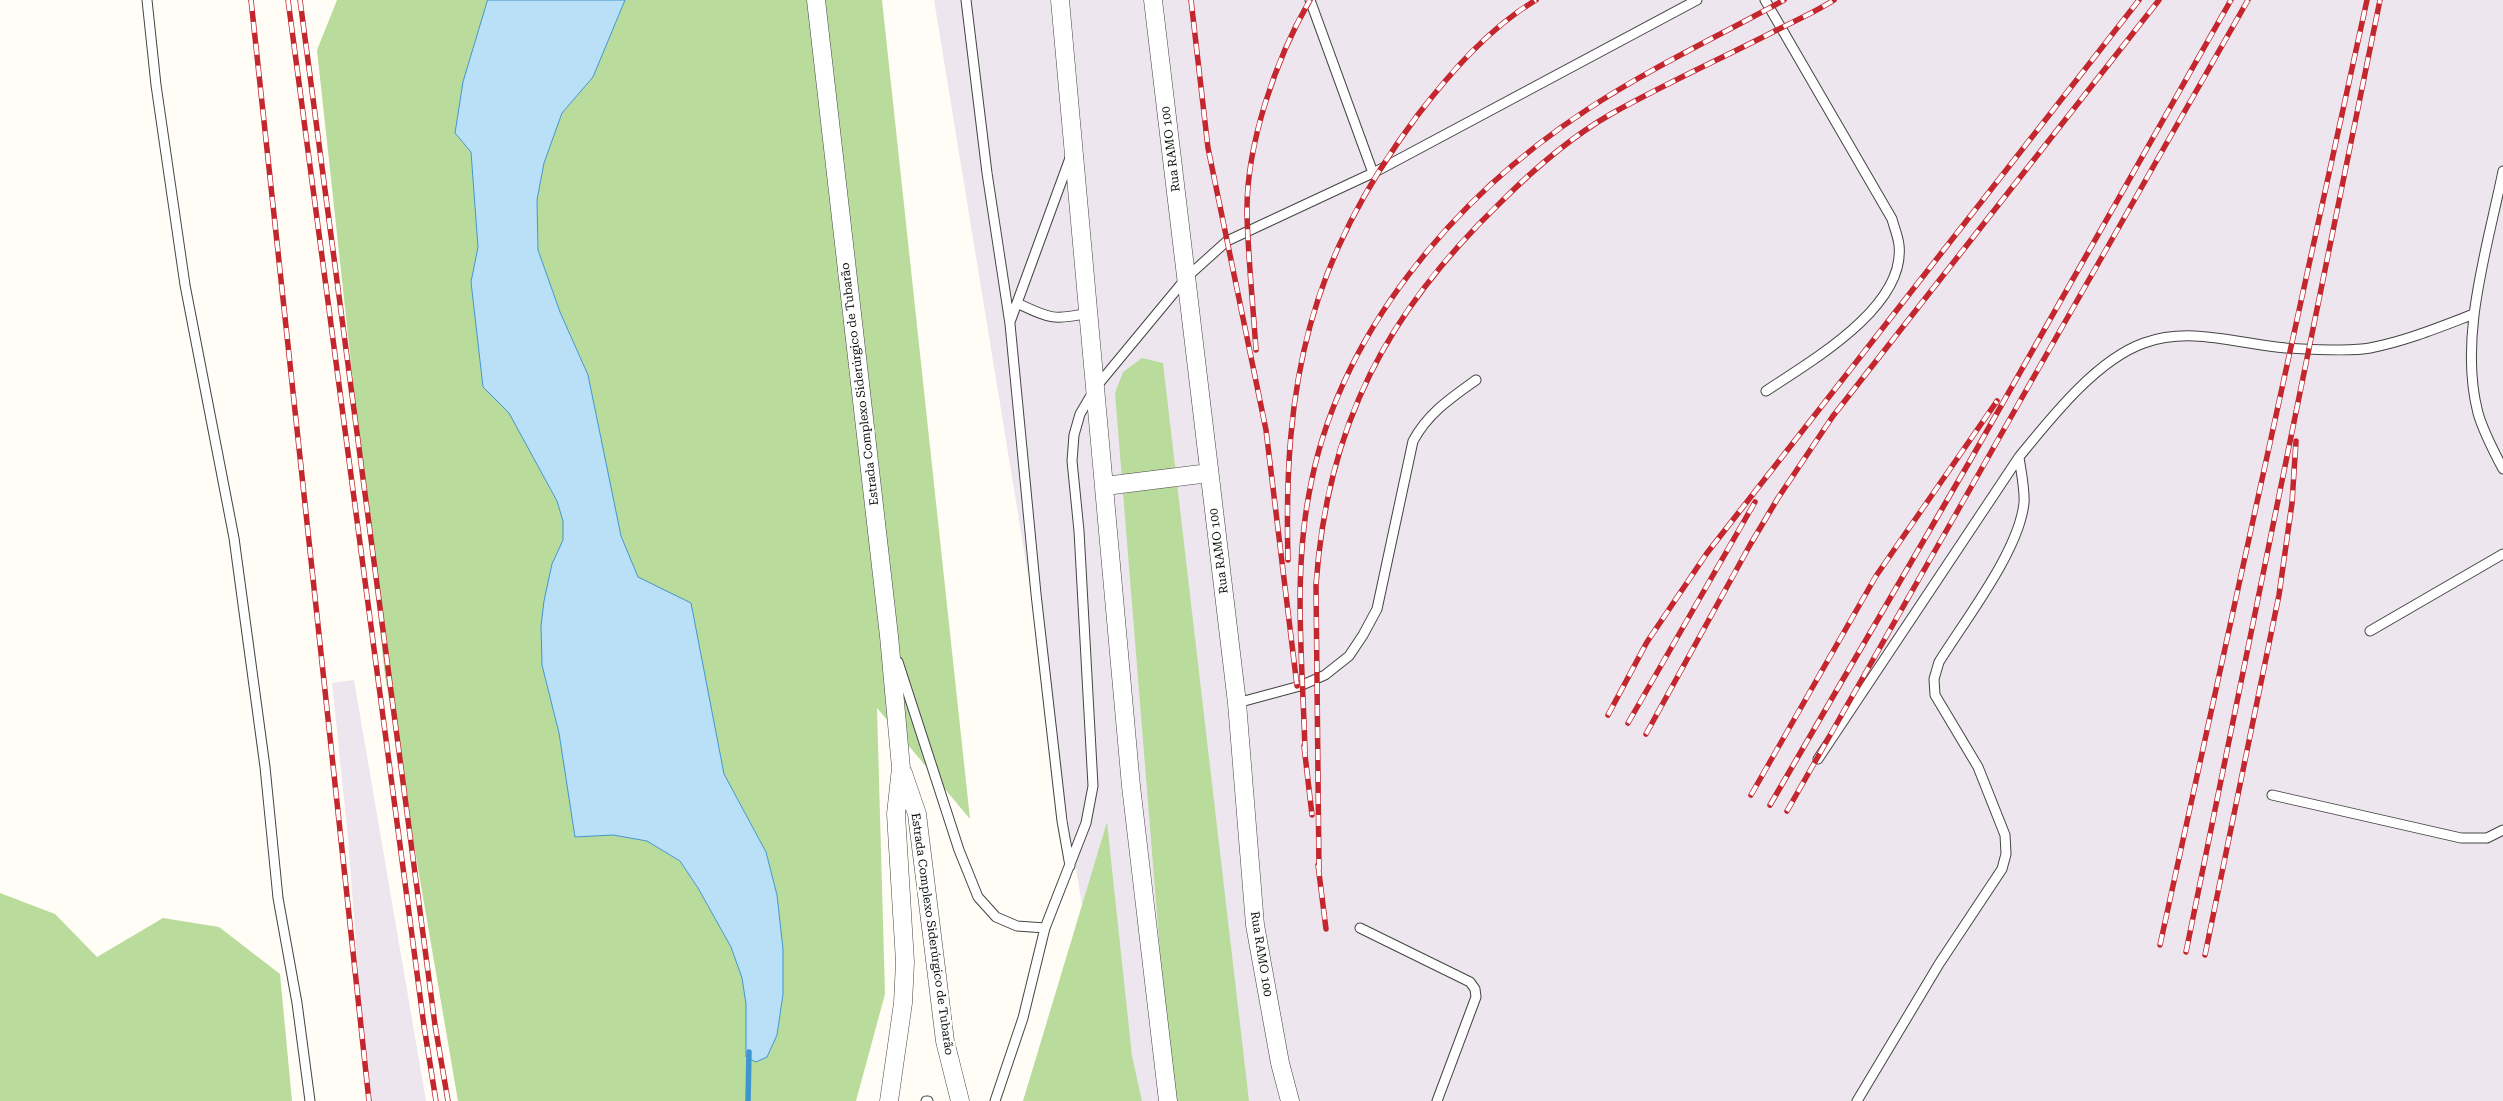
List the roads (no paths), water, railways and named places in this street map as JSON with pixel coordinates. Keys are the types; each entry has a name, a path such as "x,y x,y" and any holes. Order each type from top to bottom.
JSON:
{"street":[{"name":"Estrada Complexo Siderúrgico de Tubarão","path":"816,0 889,636 901,768 896,814 906,962 904,1003 889,1101"},
{"path":"1060,0 1065,40 1072,150 1106,486 1131,786 1168,1101"},
{"name":"Rua RAMO 100","path":"1153,0 1237,703 1256,925 1280,1063 1290,1101"},
{"path":"1106,486 1209,473"},
{"name":"Estrada Complexo Siderúrgico de Tubarão","path":"901,768 917,814 945,1040 960,1101"}],"lane":[{"path":"147,0 156,85 185,285 234,538 265,767 278,898 297,1003 310,1101"},
{"path":"966,0 987,173 1010,324 1036,594 1062,821 1070,866"},
{"path":"1310,0 1373,173"},
{"path":"995,1101 1023,1018 1045,928 1086,823 1093,786 1079,532 1072,462 1074,435 1080,414 1096,387 1187,277 1227,241 1373,173 1697,0"},
{"path":"1765,0 1892,219 1899,245 1896,273 1884,297 1834,346 1766,390"},
{"path":"1010,324 1072,150"},
{"path":"2503,171 2474,314 2472,379 2478,414 2503,469"},
{"path":"1017,304 1044,316 1062,319 1088,313"},
{"path":"1818,759 2019,457 2045,425 2088,381 2115,358 2143,343 2182,336 2243,340 2285,348 2368,349 2415,336 2474,314"},
{"path":"1237,703 1300,686 1325,674 1349,656 1363,635 1377,608 1413,441 1422,424 1439,406 1476,380"},
{"path":"1857,1101 1939,964 2002,869 2006,854 2005,835 1978,768 1935,695 1934,679 1939,662 2011,547 2021,521 2024,501 2019,457"},
{"path":"2370,631 2503,554"},
{"path":"889,636 959,850 978,897 996,918 1017,926 1045,928"},
{"path":"2272,795 2461,838 2487,838 2503,830"},
{"path":"1360,928 1470,982 1475,989 1476,997 1437,1101"}],"water":[{"path":"488,0 625,0 593,77 562,113 544,163 537,200 538,250 560,312 588,375 621,536 638,577 691,603 724,774 766,852 777,895 783,949 783,994 777,1035 767,1057 756,1062 746,1057 746,1004 742,978 731,947 698,888 680,861 647,841 613,835 575,837 559,733 542,665 541,626 544,601 552,564 563,540 563,521 557,501 509,413 483,387 471,282 478,247 471,152 455,133 463,82"}],"waterway":[{"path":"748,1101 749,1052"}],"railway":[{"path":"251,0 369,1101"},
{"path":"288,0 424,1026 436,1101"},
{"path":"300,0 435,1025 448,1101"},
{"path":"1191,0 1208,148 1266,430 1297,686"},
{"path":"1256,350 1247,213 1252,159 1265,103 1275,75 1297,23 1310,0"},
{"path":"1288,560 1288,496 1291,436 1298,380 1310,326 1327,273 1351,222 1380,169 1417,116 1471,52 1502,24 1536,0"},
{"path":"1305,752 1300,590 1301,558 1309,494 1324,435 1346,379 1375,325 1409,274 1449,227 1492,183 1539,144 1612,94 1784,0"},
{"path":"1319,870 1316,585 1322,527 1334,473 1349,423 1370,375 1395,329 1426,286 1461,243 1514,190 1567,143 1596,123 1631,103 1834,0"},
{"path":"1608,715 1647,642 1707,553 2139,0"},
{"path":"1646,734 1750,545 1778,498 1833,416 2159,0"},
{"path":"1770,805 1971,459 2231,0"},
{"path":"1787,811 2248,0"},
{"path":"2160,945 2367,0"},
{"path":"2186,952 2380,0"},
{"path":"1751,795 1876,576 1997,401"},
{"path":"2205,955 2279,595 2292,503 2296,441"},
{"path":"1628,723 1755,502"},
{"path":"1304,746 1312,815"},
{"path":"1318,865 1326,929"}]}
